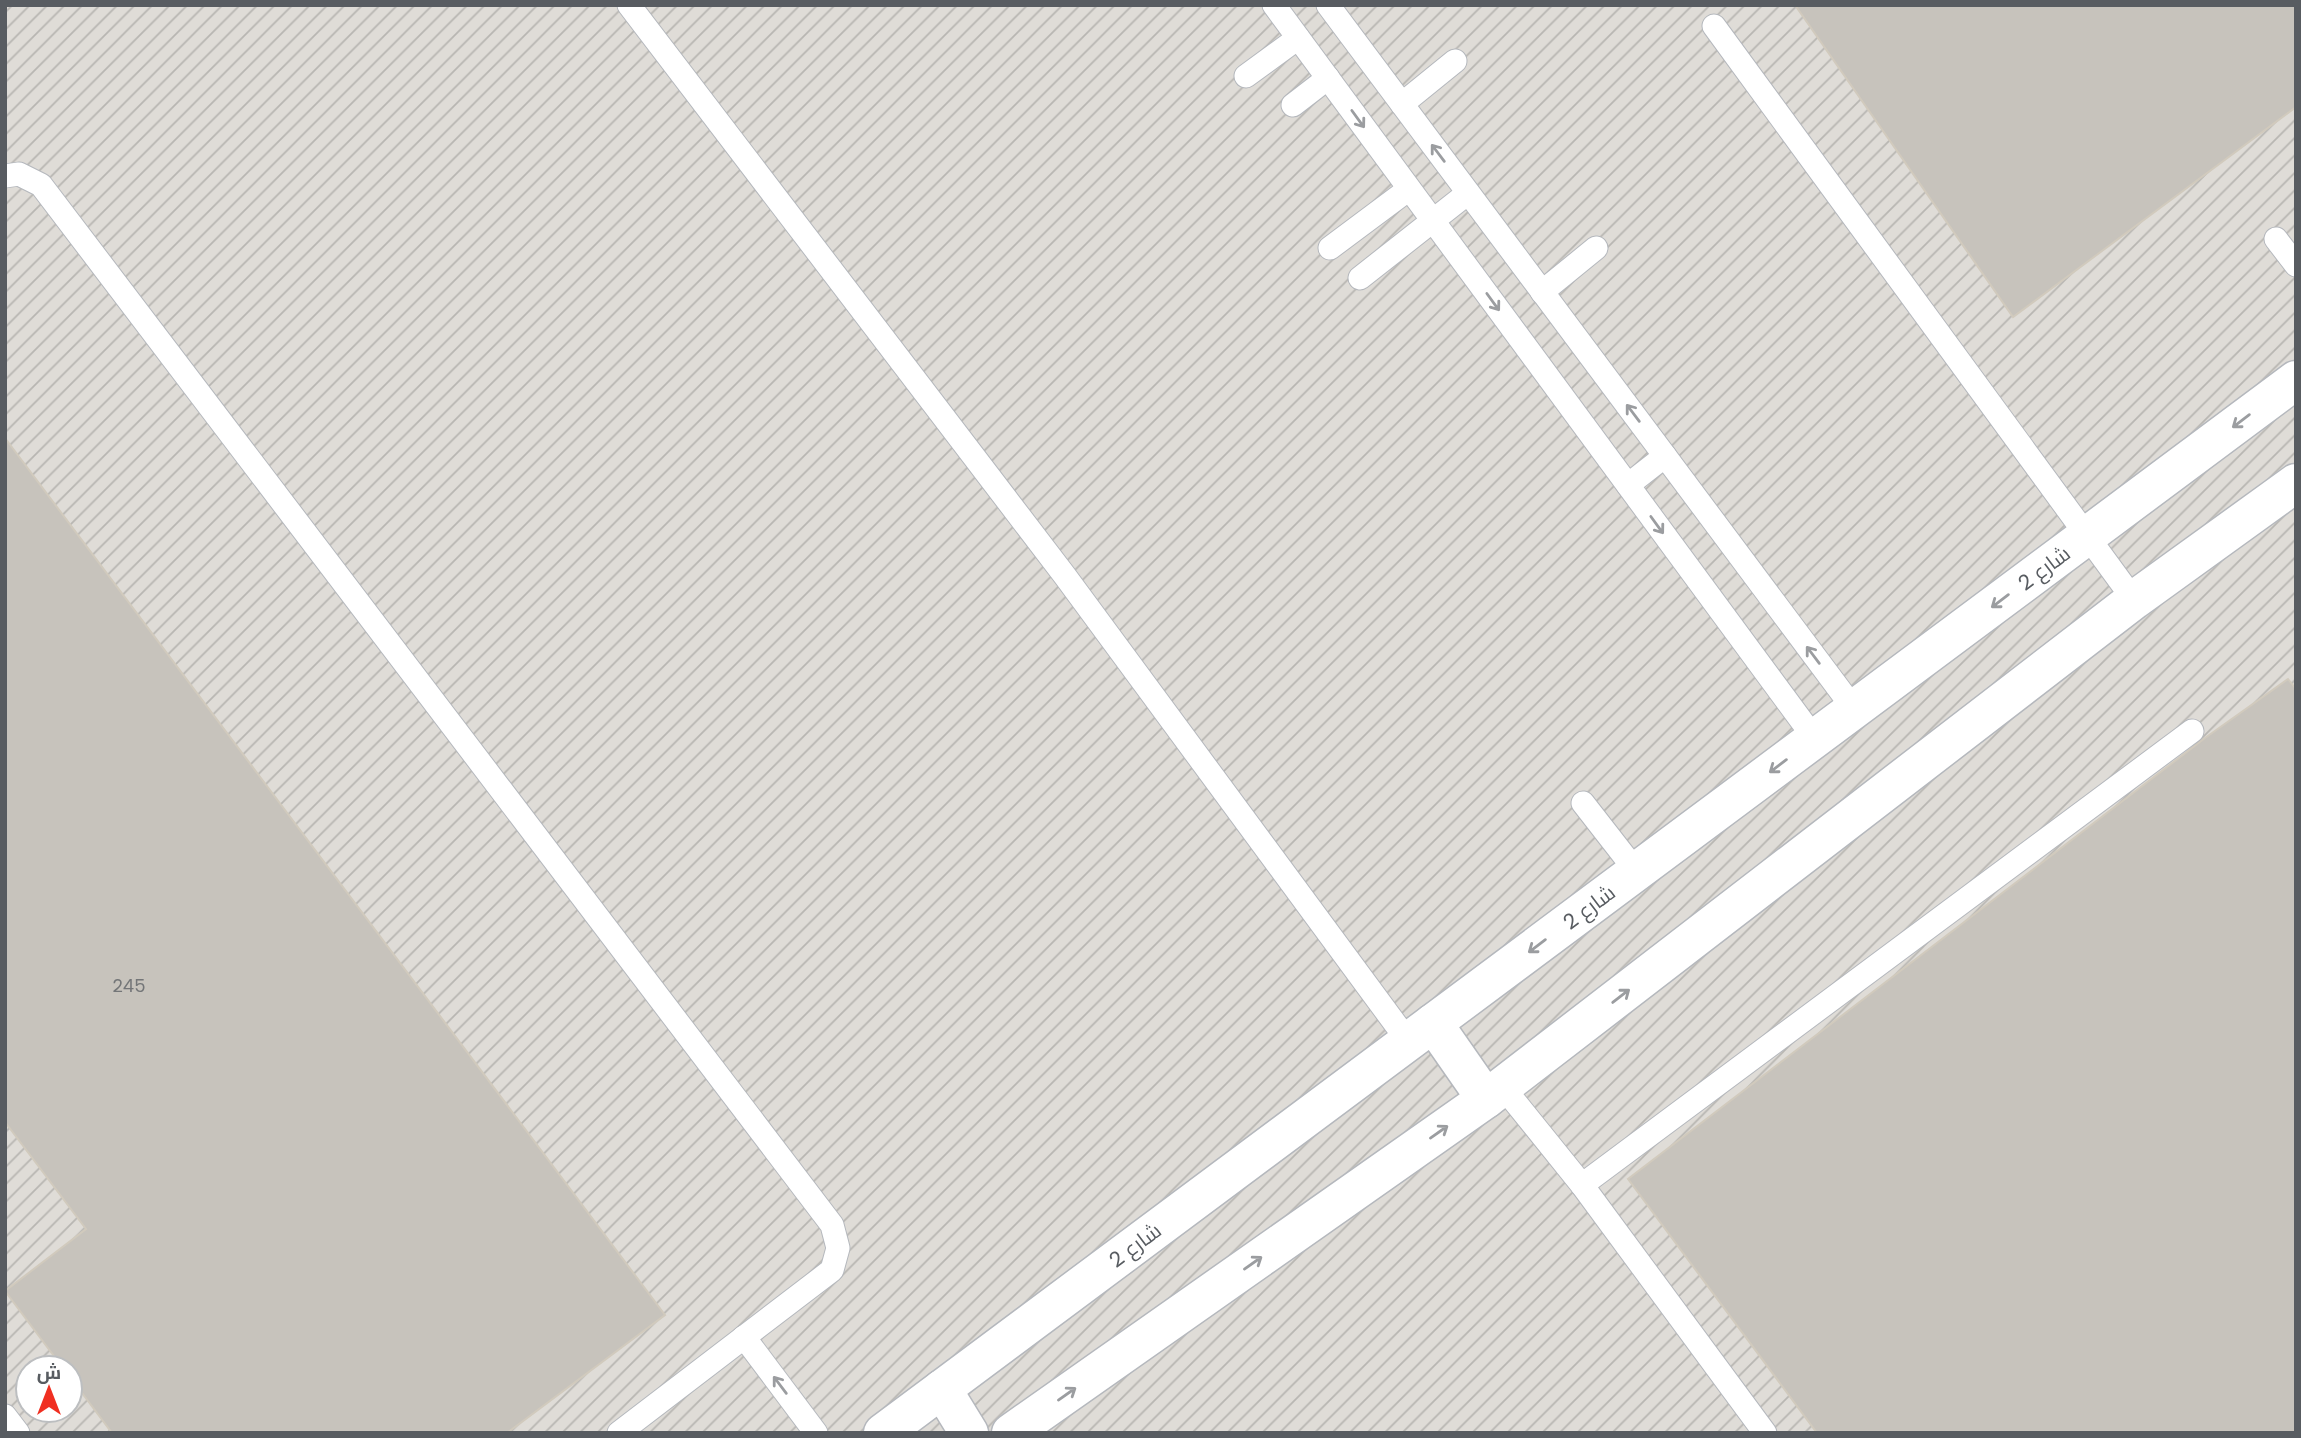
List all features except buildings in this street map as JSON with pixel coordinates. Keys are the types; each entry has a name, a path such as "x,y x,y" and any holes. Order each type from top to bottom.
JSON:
{"street":[{"name":"شارع 2","path":"883,1433 2296,380"},
{"path":"1011,1433 1494,1093 2134,600 2296,483"},
{"path":"1421,1032 1494,1093"},
{"path":"942,1389 969,1433"}],"lane":[{"path":"629,5 1065,576 1421,1032"},
{"path":"1274,5 1815,739"},
{"path":"1328,5 1854,709"},
{"path":"1714,26 2134,600"},
{"path":"1246,76 1298,38"},
{"path":"1402,104 1455,61"},
{"path":"1293,105 1328,78"},
{"path":"5,176 19,174 41,185 832,1225 838,1248 832,1270 744,1337 632,1429"},
{"path":"1330,248 1409,189"},
{"path":"1360,278 1468,193"},
{"path":"2276,239 2296,264"},
{"path":"1542,292 1596,248"},
{"path":"1628,485 1665,456"},
{"path":"1582,1185 2192,731"},
{"path":"1584,803 1636,872"},
{"path":"1494,1093 1582,1185 1765,1433"},
{"path":"744,1337 816,1433"},
{"path":"5,1416 18,1433"}],"shaded area":[{"path":"5,5 2296,5 2296,1433 5,1433"}]}
